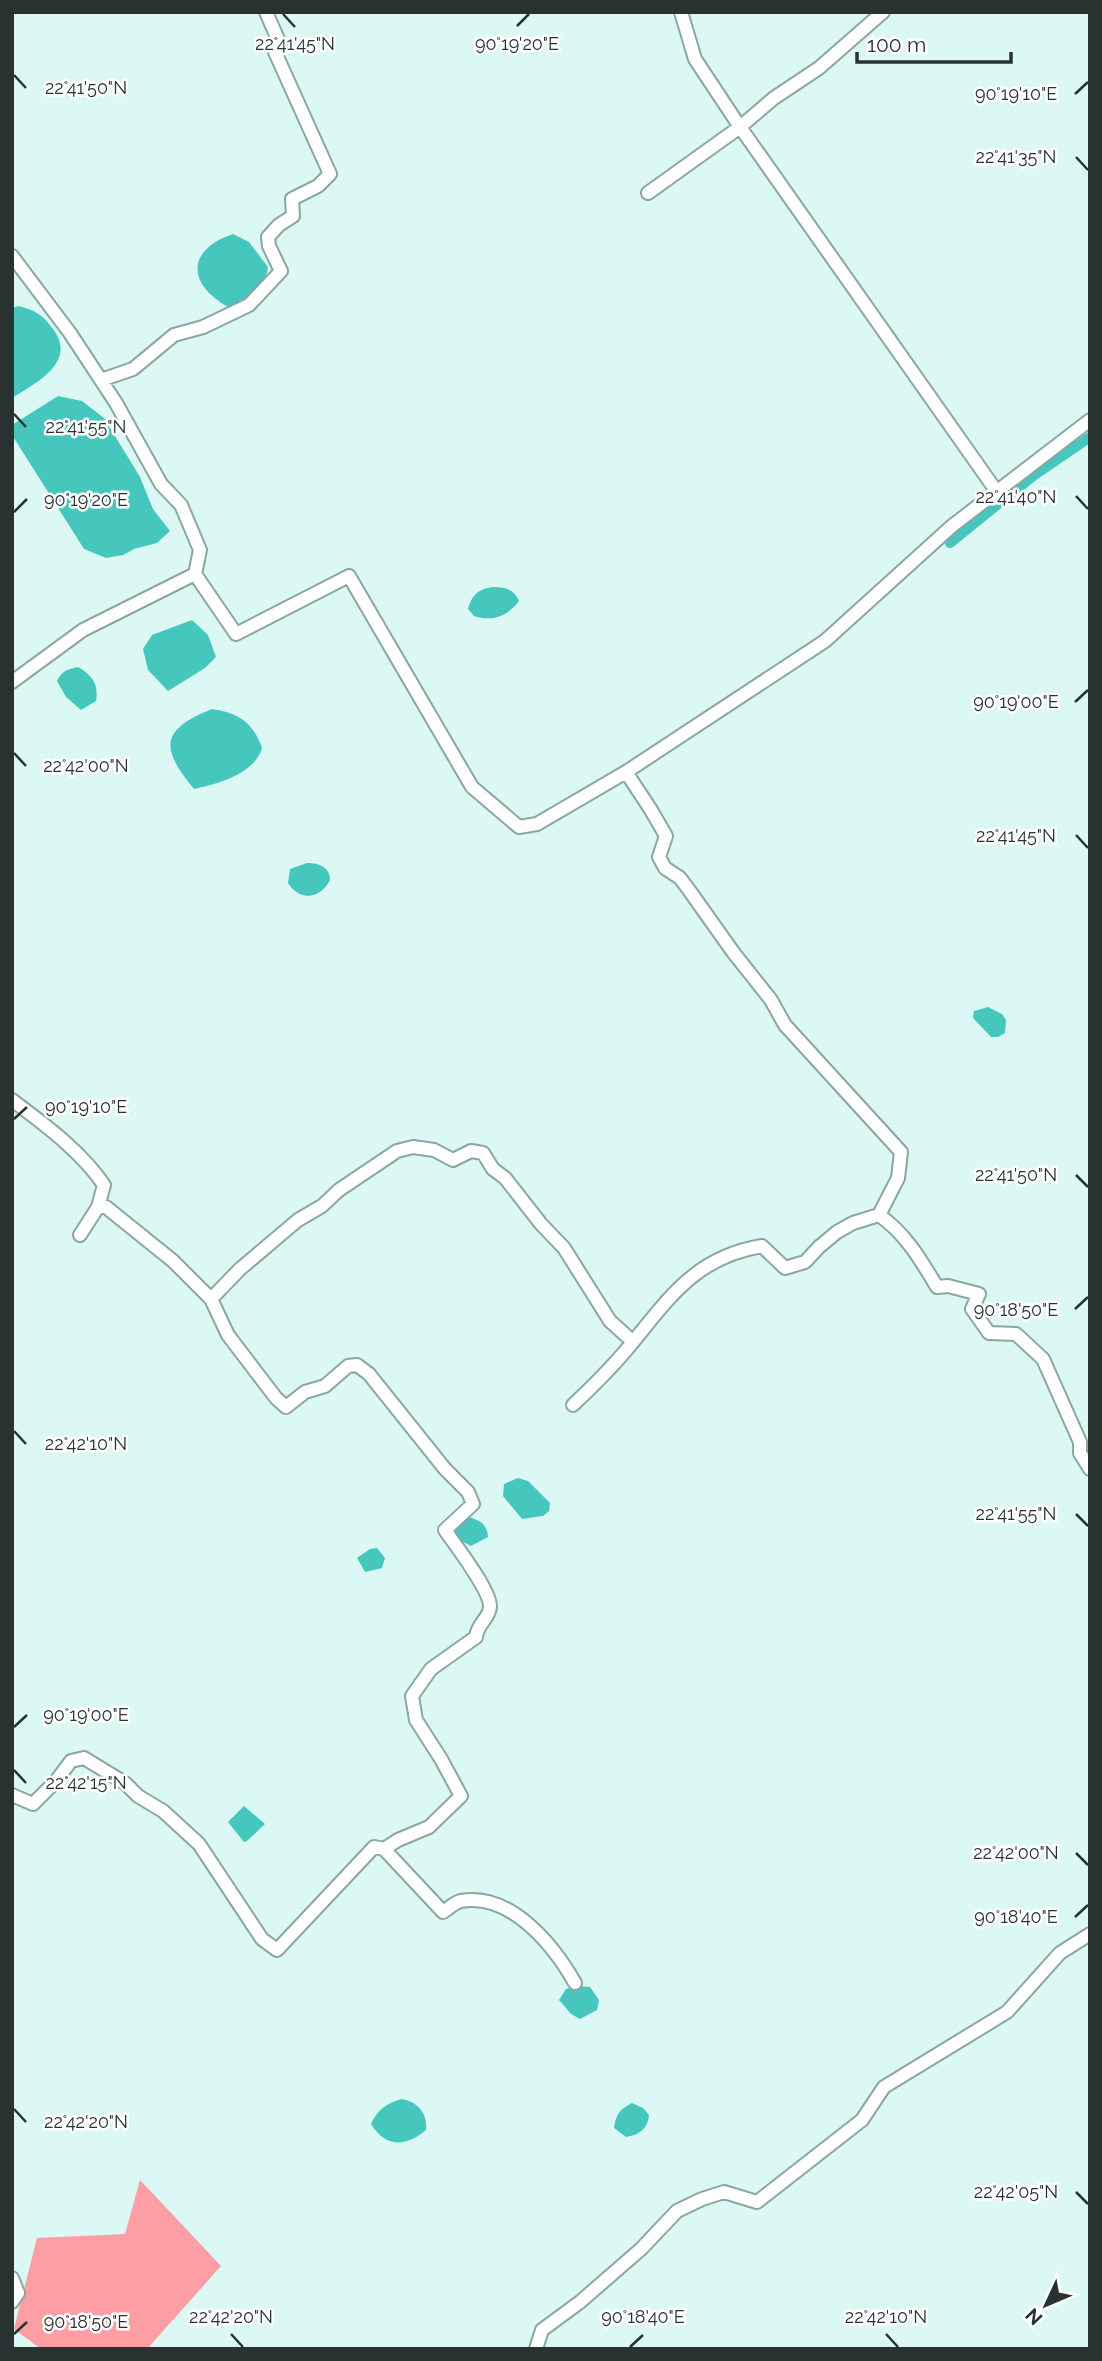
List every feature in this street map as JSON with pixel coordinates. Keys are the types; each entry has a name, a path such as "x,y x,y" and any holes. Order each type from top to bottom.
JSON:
{"street":[{"path":"101,380 133,369 174,335 203,327 248,305 281,271 268,237 279,225 293,216 292,199 318,187 330,174 275,52 279,44 267,12"},
{"path":"681,12 695,58 740,127 997,492"},
{"path":"648,193 740,127 774,98 819,68 883,12"},
{"path":"12,256 116,403 161,485 181,505 200,550 195,574 236,634 349,576 472,787 519,827 537,824 626,772 825,641 952,526 1090,420"},
{"path":"12,682 83,630 195,574"},
{"path":"573,1405 674,1291 692,1275 730,1254 762,1246 785,1268 805,1262 837,1232 852,1223 879,1215 898,1178 901,1152 785,1025 771,1000 680,878 666,868 659,857 666,836 626,772"},
{"path":"12,1100 46,1125 90,1165 104,1185 97,1207 80,1235"},
{"path":"212,1299 240,1269 298,1220 397,1151 413,1147 434,1150 453,1160 471,1152 483,1153 493,1169 505,1178 541,1224 564,1248 610,1321 632,1341"},
{"path":"97,1207 106,1207 173,1261 212,1299 228,1335 276,1398 286,1407 305,1392 325,1386 348,1366 357,1364 369,1374 445,1469 467,1492 473,1504 445,1530 490,1597 490,1611 477,1627 476,1637 431,1670 412,1696 416,1720 461,1796 429,1827 384,1849"},
{"path":"879,1215 891,1223 910,1245 937,1287 948,1286 979,1294 972,1309 989,1333 1016,1334 1043,1359 1080,1442 1080,1454 1090,1469"},
{"path":"12,1795 33,1804 71,1761 84,1758 163,1811 199,1844 262,1940 277,1950 374,1847 384,1849 443,1912 459,1901 482,1902 509,1910 528,1923 562,1959 575,1983"},
{"path":"536,2349 542,2330 580,2302 641,2249 677,2211 724,2192 757,2202 862,2120 884,2087 1007,2012 1060,1954 1090,1934"},
{"path":"12,2278 18,2293 12,2302"}],"shaded area":[{"path":"140,2180 221,2266 147,2349 41,2349 14,2329 37,2238 125,2234"}],"water":[{"path":"233,234 249,242 268,267 259,287 249,296 228,307 205,288 199,278 198,268 200,258 207,249"},
{"path":"18,306 34,311 46,320 59,341 61,352 51,370 12,398 12,308"},
{"path":"58,396 82,401 104,418 140,477 153,509 170,531 157,543 106,558 84,549 12,435 12,425"},
{"path":"493,587 509,590 519,601 510,611 493,618 474,616 468,609 471,600 483,589"},
{"path":"192,620 208,635 216,657 205,668 168,691 148,670 143,649 152,635"},
{"path":"78,667 91,677 96,690 96,701 81,710 66,697 57,681 65,671"},
{"path":"212,709 230,713 243,720 254,732 262,748 252,765 243,771 224,781 194,789 175,763 171,742 174,733 182,725"},
{"path":"307,863 323,867 330,876 326,887 309,896 298,893 288,883 290,869"},
{"path":"988,1007 1002,1014 1006,1020 1005,1033 998,1037 991,1037 973,1018 974,1011"},
{"path":"518,1478 528,1481 550,1503 549,1511 543,1516 522,1519 503,1496 504,1484"},
{"path":"468,1517 482,1523 488,1537 471,1546 454,1537 455,1530"},
{"path":"377,1548 385,1558 382,1568 365,1572 357,1558 370,1549"},
{"path":"244,1806 265,1824 244,1842 228,1822"},
{"path":"576,1986 590,1987 599,2000 597,2010 580,2019 571,2014 559,2000 566,1989"},
{"path":"401,2099 412,2102 420,2109 425,2118 426,2130 411,2140 390,2141 371,2124 383,2108"},
{"path":"632,2103 643,2108 649,2115 642,2130 626,2137 614,2128 619,2113"}],"waterway":[{"path":"950,543 1033,476 1090,437"}]}
